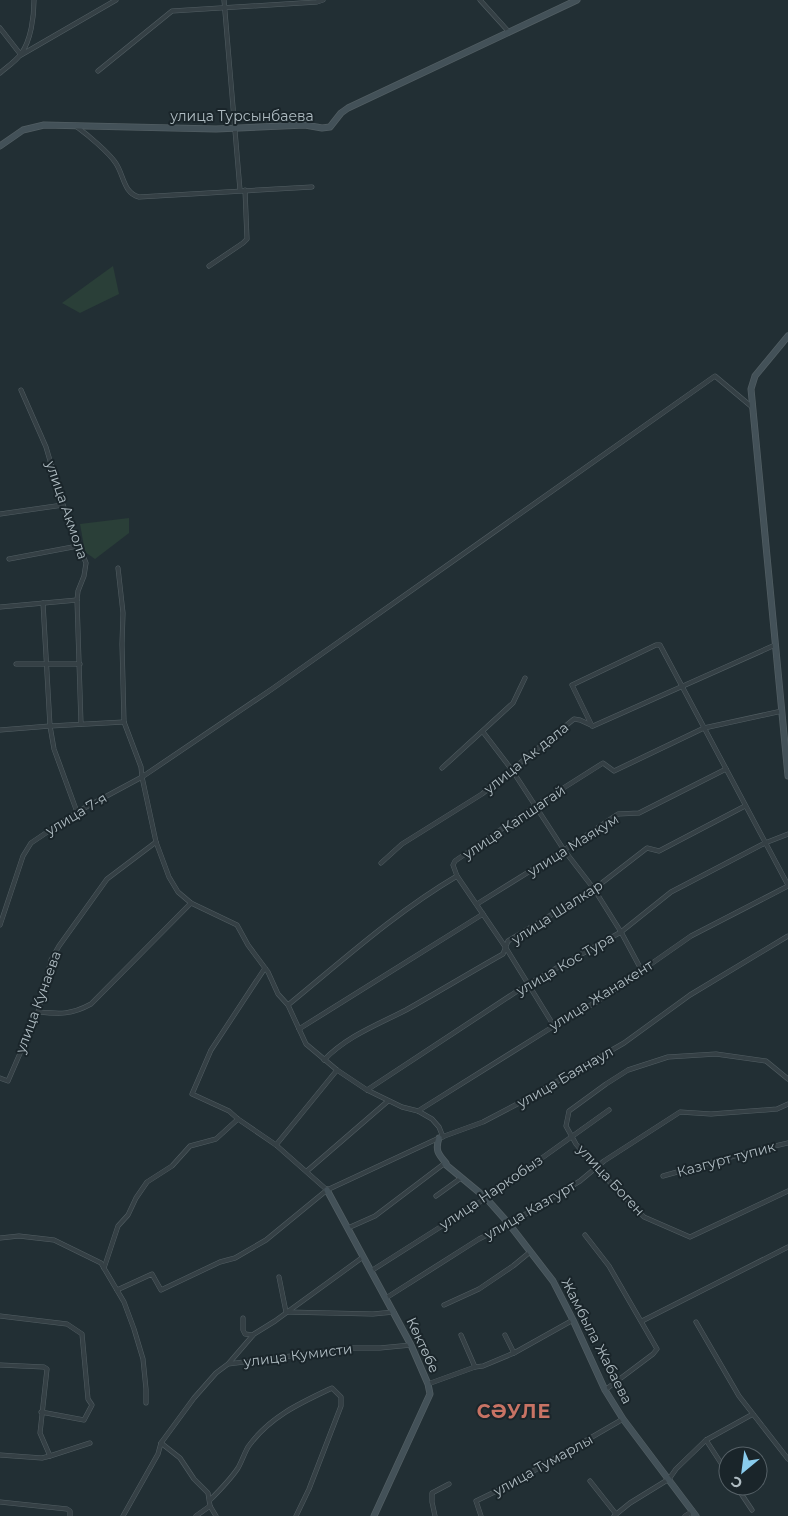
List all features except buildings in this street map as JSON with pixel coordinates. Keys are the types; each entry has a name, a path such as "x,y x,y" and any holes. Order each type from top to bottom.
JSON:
{"street":[{"path":"21,55 27,42 34,11 34,0"},
{"path":"0,73 21,55 116,0"},
{"path":"209,266 247,239 234,129 224,0"},
{"path":"98,71 172,11 317,2 323,0"},
{"path":"480,0 509,32"},
{"name":"улица Турсынбаева","path":"0,146 23,130 44,125 234,129 306,125 330,128 341,113 348,108 577,0"},
{"path":"0,28 21,55"},
{"path":"77,127 116,162 132,196 139,198 312,187"},
{"path":"788,336 755,376 752,389 788,776"},
{"name":"улица 7-я","path":"0,924 22,856 31,843 77,812 142,777 272,690 715,376 753,407"},
{"name":"улица Акмола","path":"21,390 46,447 63,505 86,563 77,600 81,724"},
{"path":"0,514 63,505"},
{"path":"9,559 78,546"},
{"path":"118,568 123,613 124,722 141,767 156,842 168,877 178,892 191,902 237,925 265,968 278,994 288,1005 306,1044 324,1060 367,1090 388,1101 432,1118 439,1127 441,1138"},
{"path":"0,607 77,600"},
{"path":"43,603 48,664 50,726 54,749 77,812"},
{"path":"775,645 682,686 592,726 572,685 656,645 661,647 682,686 726,769 765,844 788,886"},
{"path":"16,664 80,664"},
{"path":"442,768 513,703 524,678"},
{"name":"улица Капшагай","path":"288,1005 403,911 429,892 457,876 453,865 455,861 535,806 603,763 614,771 704,728 782,711"},
{"name":"улица Ак дала","path":"381,863 402,844 482,794 574,719 592,726"},
{"path":"0,730 124,722"},
{"path":"483,732 512,770 564,850 594,889 642,970"},
{"name":"улица Маякум","path":"477,904 618,814 638,813 726,769"},
{"name":"улица Шалкар","path":"324,1060 335,1048 360,1033 405,1010 503,954 508,941 594,889 647,848 659,851 745,806"},
{"name":"улица Кос Тура","path":"367,1090 528,984 621,932 671,892 788,834"},
{"name":"улица Кунаева","path":"0,1078 8,1081 38,1012 51,960 59,946 107,878 156,842"},
{"path":"457,876 506,948 554,1026"},
{"name":"улица Жанакент","path":"418,1111 554,1026 598,1001 691,936 788,886"},
{"path":"38,1012 64,1014 77,1011 91,1004 191,902"},
{"path":"299,1029 483,914"},
{"name":"улица Баянаул","path":"117,1290 152,1274 161,1290 220,1262 235,1258 266,1240 327,1190 441,1138 483,1122 624,1043 690,995 788,936"},
{"path":"265,968 211,1050 192,1094 229,1111 276,1145 327,1190"},
{"name":"улица Боген","path":"788,1080 766,1061 716,1054 668,1057 628,1070 606,1084 569,1111 566,1126 576,1144 596,1168 644,1217 690,1237 788,1191"},
{"path":"276,1145 338,1070"},
{"path":"307,1171 388,1101"},
{"name":"улица Казгурт","path":"386,1298 479,1239 509,1224 580,1181 658,1125 680,1112 711,1114 777,1110 788,1104"},
{"name":"улица Наркобыз","path":"371,1271 486,1198 609,1110"},
{"path":"104,1268 118,1226 128,1215 136,1198 147,1182 172,1166 190,1146 216,1139 238,1119"},
{"name":"Жамбыла Жабаева","path":"441,1138 436,1146 438,1154 445,1164 486,1198 509,1224 553,1281 605,1390 624,1419 695,1514"},
{"name":"Казгурт тупик","path":"663,1176 788,1143"},
{"path":"348,1228 375,1216 446,1163"},
{"path":"436,1196 461,1178"},
{"name":"Көктөбе","path":"327,1190 411,1345 428,1384 430,1394 374,1516"},
{"path":"584,1235 609,1266 642,1321 656,1349 653,1354 605,1390"},
{"path":"0,1238 19,1236 54,1240 101,1263 124,1302 142,1358 146,1403"},
{"path":"642,1321 788,1247"},
{"path":"444,1305 479,1289 530,1252"},
{"path":"228,1364 253,1335 363,1257"},
{"path":"279,1278 286,1312"},
{"path":"286,1312 373,1314 394,1312"},
{"path":"0,1316 67,1324 82,1334 88,1399 92,1405 84,1420 42,1412"},
{"path":"243,1318 242,1324 245,1334 253,1335"},
{"path":"428,1384 475,1367 483,1366 514,1353 573,1320"},
{"path":"696,1322 739,1396 787,1456"},
{"path":"461,1335 475,1367"},
{"path":"505,1335 514,1353"},
{"name":"улица Кумисти","path":"123,1516 158,1454 161,1443 194,1398 216,1373 228,1364 353,1348 411,1345"},
{"path":"0,1365 47,1369 41,1438 50,1456"},
{"path":"210,1500 238,1468 248,1448 270,1422 293,1406 332,1388 341,1397 341,1406 310,1489 296,1516"},
{"path":"590,1481 615,1515 630,1503 669,1479 676,1469 706,1440 753,1414"},
{"name":"улица Тумарлы","path":"481,1516 476,1501 511,1484 624,1419"},
{"path":"706,1440 718,1459"},
{"path":"0,1455 42,1458 90,1443"},
{"path":"161,1443 180,1458 194,1479 208,1492 210,1506 216,1516"},
{"path":"435,1516 432,1493 449,1484"},
{"path":"743,1496 752,1510"},
{"path":"0,1502 69,1510 70,1516"},
{"path":"196,1516 210,1506"},
{"path":"685,1516 695,1514"}],"green space":[{"path":"113,266 119,294 80,313 62,303"},
{"path":"129,518 129,533 95,559 85,552 80,524"}],"district":[{"name":"СӘУЛЕ","path":"514,1411"}]}
